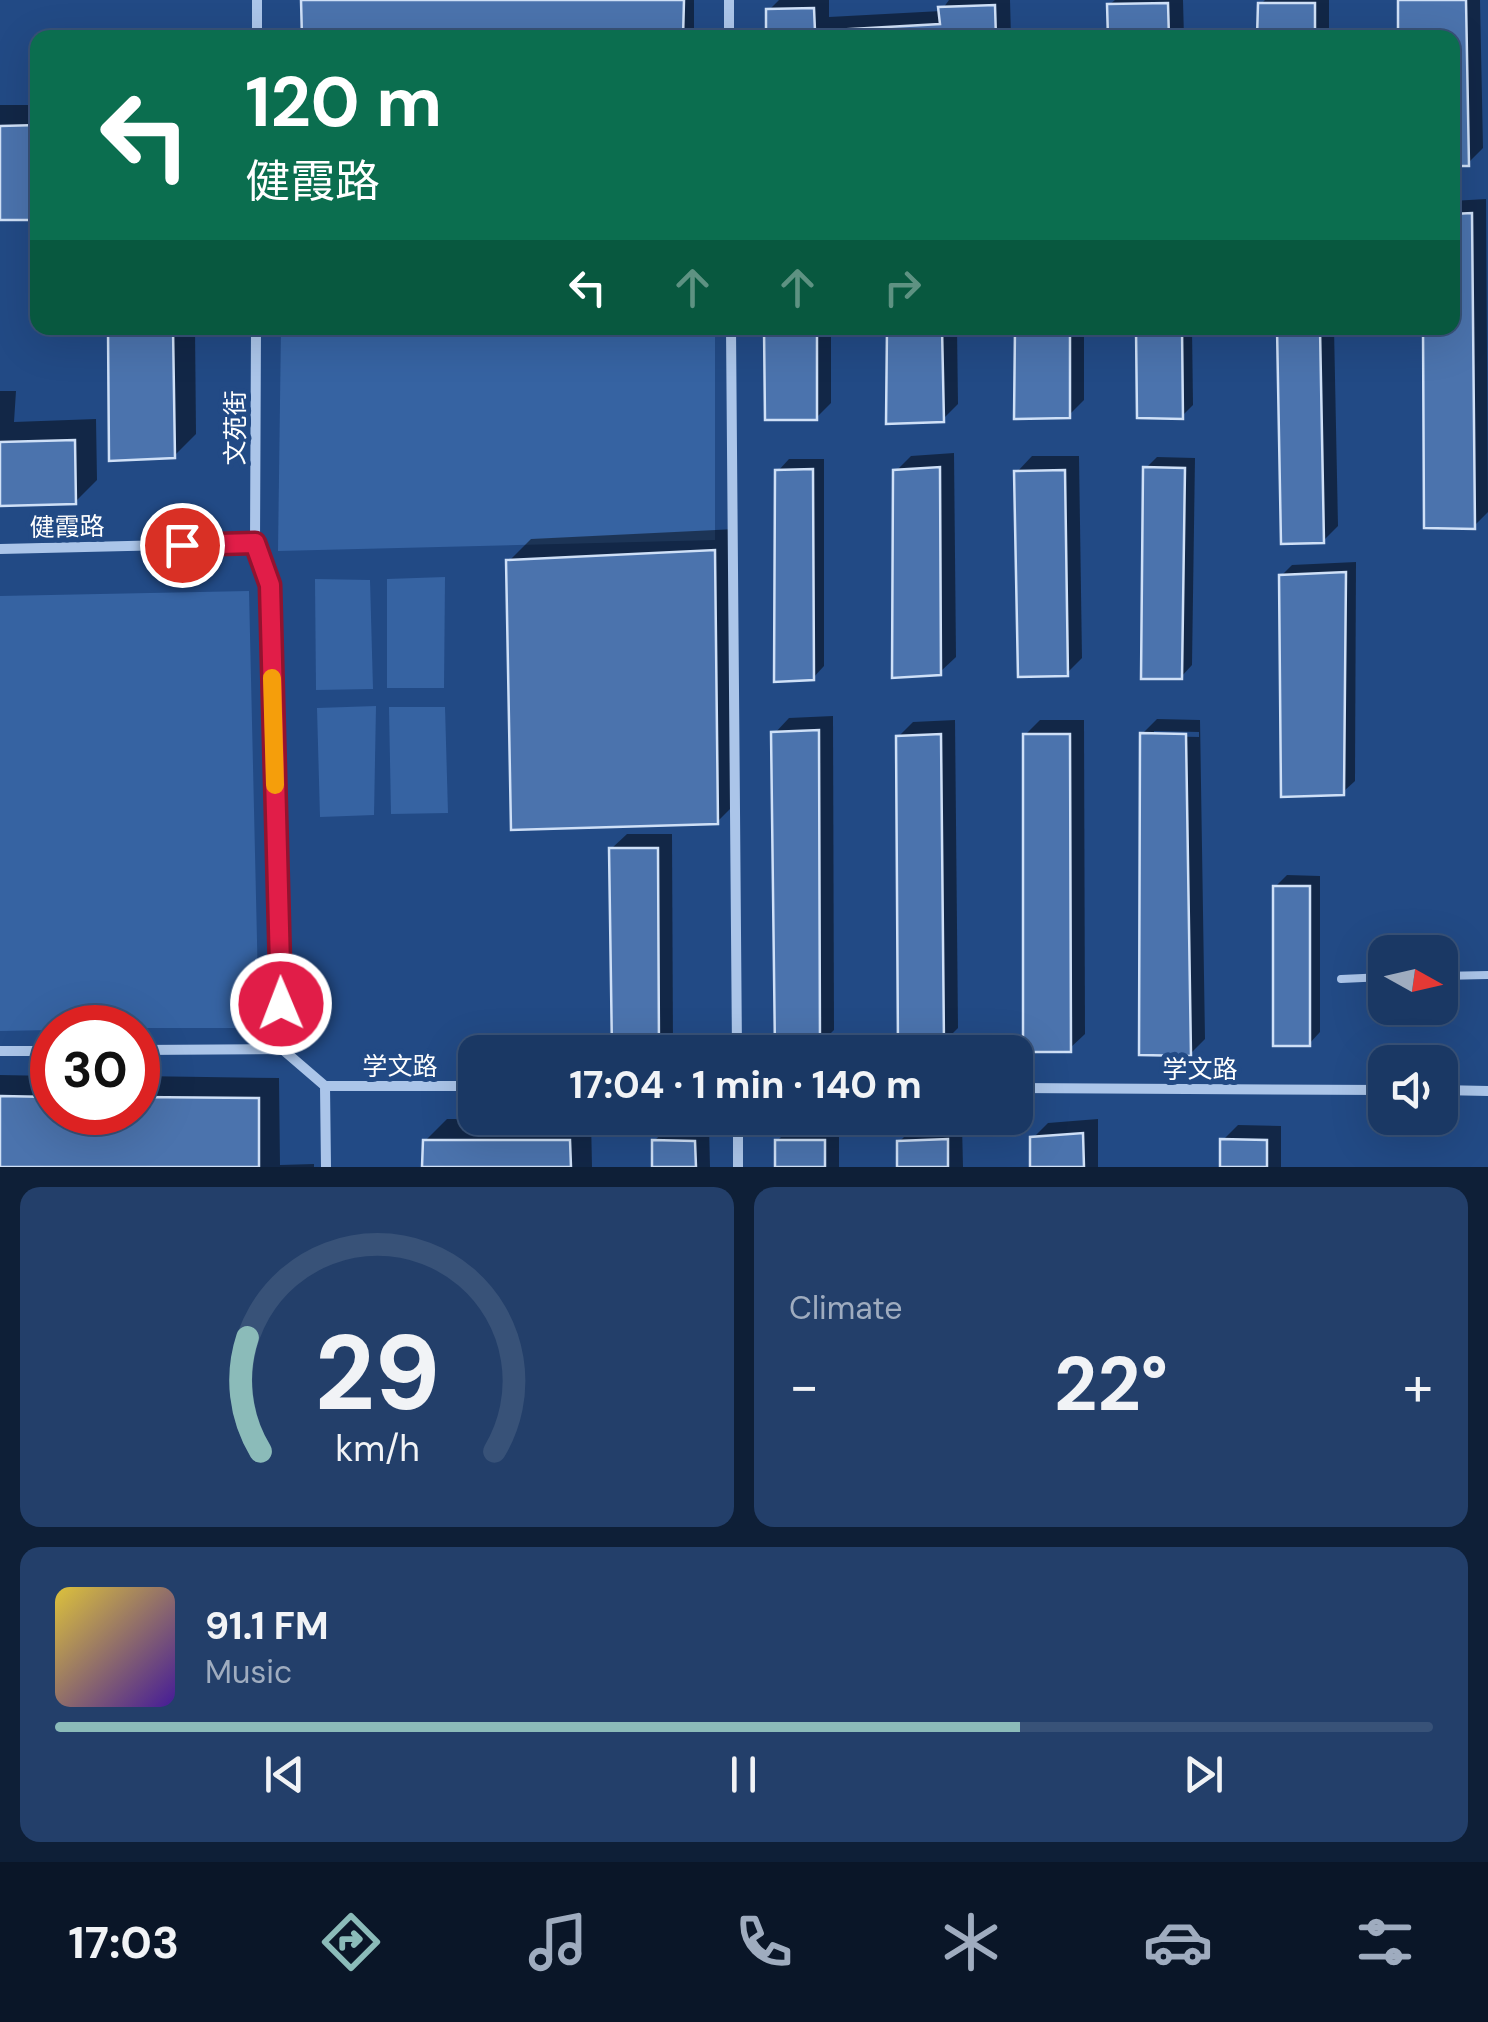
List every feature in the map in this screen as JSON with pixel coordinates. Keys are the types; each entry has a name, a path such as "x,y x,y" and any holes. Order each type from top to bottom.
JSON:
{"street":[{"path":"257,0 257,30"},
{"path":"729,0 729,30"},
{"name":"文苑街","path":"256,335 255,543 270,585 282,1049"},
{"path":"731,335 737,1035"},
{"name":"健霞路","path":"0,549 255,543"},
{"path":"160,1050 282,1049 325,1086 326,1167"},
{"path":"0,1051 30,1050"},
{"name":"学文路","path":"325,1086 458,1086"},
{"name":"学文路","path":"1033,1088 1368,1090"},
{"path":"1458,1090 1488,1091"},
{"path":"738,1135 738,1167"}],"lane":[{"path":"1458,975 1488,974"},
{"path":"1341,978 1368,977"}],"shaded area":[{"path":"281,335 715,335 715,540 278,551"},
{"path":"445,577 444,688 387,688 387,579"},
{"path":"315,579 370,580 373,689 316,690"},
{"path":"249,591 259,1028 160,1028 160,1005 30,1005 30,1030 0,1031 0,596"},
{"path":"376,706 374,815 320,817 317,708"},
{"path":"389,707 445,707 448,813 391,814"}],"building":[{"path":"301,0 684,0 683,30 302,30"},
{"path":"1398,0 1466,0 1469,166 1460,166 1460,30 1398,30"},
{"path":"1168,3 1169,30 1108,30 1107,4"},
{"path":"1258,3 1315,3 1315,30 1257,30"},
{"path":"995,5 996,30 833,30 940,24 938,7"},
{"path":"814,8 815,30 766,30 766,9"},
{"path":"30,125 30,220 0,220 0,126"},
{"path":"1472,213 1475,529 1424,528 1423,335 1460,335 1460,214"},
{"path":"108,335 173,335 175,458 109,461"},
{"path":"764,335 817,335 817,420 765,420"},
{"path":"887,335 942,335 944,422 886,424"},
{"path":"1015,335 1070,335 1070,418 1014,419"},
{"path":"1136,335 1182,335 1183,419 1137,418"},
{"path":"1277,335 1320,335 1324,543 1281,544"},
{"path":"75,440 76,504 0,506 0,442"},
{"path":"940,467 941,675 892,678 893,470"},
{"path":"1143,467 1185,468 1182,679 1141,679"},
{"path":"813,469 814,680 774,682 775,470"},
{"path":"1065,470 1068,676 1018,677 1014,471"},
{"path":"715,550 718,824 511,830 506,560"},
{"path":"1346,572 1344,795 1281,797 1279,575"},
{"path":"819,730 820,1035 775,1035 771,732"},
{"path":"1140,733 1186,734 1191,1056 1139,1055"},
{"path":"941,734 944,1035 898,1035 896,736"},
{"path":"1023,734 1070,734 1071,1052 1033,1052 1033,1035 1023,1035"},
{"path":"609,848 658,848 659,1035 612,1035"},
{"path":"1273,886 1310,886 1310,1046 1273,1046"},
{"path":"0,1096 30,1097 30,1135 160,1135 160,1097 259,1098 259,1167 0,1167"},
{"path":"1083,1133 1084,1167 1030,1167 1030,1137"},
{"path":"948,1139 948,1167 897,1167 897,1141"},
{"path":"1220,1139 1267,1140 1267,1167 1220,1167"},
{"path":"423,1140 570,1140 571,1167 422,1167"},
{"path":"652,1140 695,1141 696,1167 652,1167"},
{"path":"775,1140 825,1140 825,1167 775,1167"}],"slow traffic":[{"path":"272,678 275,785"}],"route":[{"path":"182,545 255,543 270,585 281,1004"}]}
